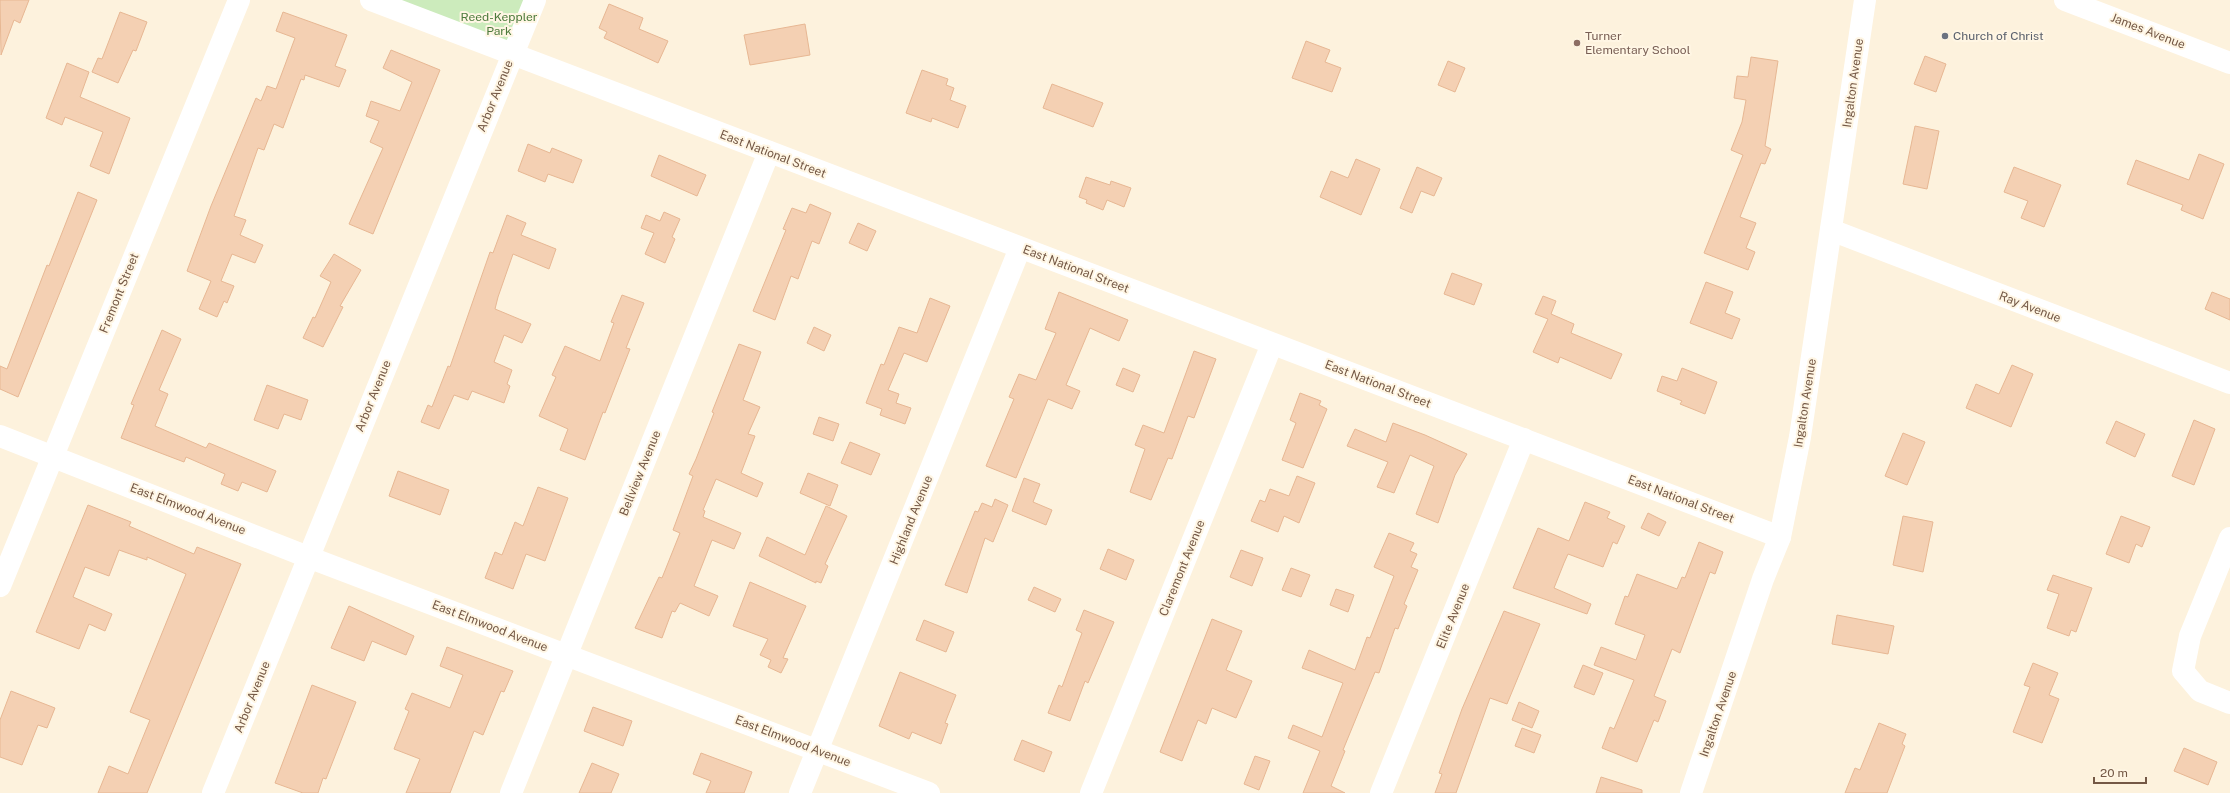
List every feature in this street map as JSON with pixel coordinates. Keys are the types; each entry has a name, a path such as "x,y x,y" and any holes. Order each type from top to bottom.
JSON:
{"street":[{"name":"Fremont Street","path":"0,586 239,0"},
{"name":"East National Street","path":"371,0 1780,537"},
{"name":"Arbor Avenue","path":"213,793 535,0"},
{"name":"Ingalton Avenue","path":"1691,793 1764,579 1780,537 1800,436 1865,0"},
{"name":"James Avenue","path":"2065,0 2230,63"},
{"name":"Bellview Avenue","path":"510,793 769,152"},
{"name":"Ray Avenue","path":"1831,230 2230,383"},
{"name":"Highland Avenue","path":"800,793 1020,248"},
{"name":"Claremont Avenue","path":"1091,793 1272,344"},
{"name":"East Elmwood Avenue","path":"0,436 308,557 929,793"},
{"name":"Elite Avenue","path":"1381,793 1524,439"},
{"path":"2230,538 2190,636 2183,671 2200,691 2230,703"}],"green space":[{"name":"Reed-Keppler Park","path":"371,0 534,0 512,55"}],"building":[{"path":"0,0 29,0 20,23 14,20 1,55"},
{"path":"609,4 643,18 639,29 668,41 658,63 604,38 607,32 599,28"},
{"path":"120,12 147,22 136,51 133,50 118,83 92,72 98,58 102,59"},
{"path":"283,12 347,35 335,66 346,70 339,87 305,75 304,80 301,79 283,128 274,124 264,150 258,148 234,216 246,220 240,235 263,245 255,263 232,254 221,281 234,286 227,303 224,301 217,317 199,309 211,281 187,271 211,206 256,98 261,101 267,86 276,89 295,38 276,31"},
{"path":"805,24 810,55 750,65 744,35"},
{"path":"1306,41 1330,50 1325,62 1341,68 1332,92 1292,78"},
{"path":"391,50 440,70 373,234 349,224 383,148 370,142 379,121 366,116 371,101 400,111 412,82 383,68"},
{"path":"1925,56 1946,64 1936,92 1914,84"},
{"path":"1751,57 1778,61 1765,146 1771,149 1765,164 1761,163 1740,217 1756,223 1746,248 1755,252 1748,270 1704,253 1743,155 1731,150 1742,122 1746,100 1734,98 1737,76 1748,77"},
{"path":"1448,61 1465,68 1455,92 1438,85"},
{"path":"67,63 89,72 80,97 130,118 109,174 90,166 103,132 65,117 62,125 46,118"},
{"path":"922,70 948,79 946,85 954,88 950,100 966,106 958,128 932,118 931,122 906,113"},
{"path":"1052,84 1103,103 1093,127 1043,108"},
{"path":"1915,126 1939,131 1927,189 1903,184"},
{"path":"528,144 550,153 552,148 582,160 573,183 548,174 545,182 518,171"},
{"path":"2199,154 2224,164 2203,219 2181,210 2183,205 2127,184 2136,160 2189,180"},
{"path":"659,155 706,175 697,196 651,176"},
{"path":"1356,159 1380,169 1361,215 1320,197 1331,171 1348,178"},
{"path":"1417,167 1442,178 1434,196 1421,191 1412,213 1400,208"},
{"path":"2014,167 2061,185 2044,227 2021,218 2028,201 2004,192"},
{"path":"1086,177 1110,185 1111,181 1131,188 1124,207 1107,200 1103,210 1086,203 1087,200 1079,197"},
{"path":"78,192 97,200 18,397 0,389 0,366 7,369 47,265 49,266"},
{"path":"810,204 831,213 819,244 812,241 798,279 791,276 775,320 753,311 786,230 783,229 792,208 806,213"},
{"path":"664,212 680,219 672,237 675,239 665,263 645,254 654,233 641,228 646,215 660,221"},
{"path":"507,215 526,223 521,235 556,249 549,269 513,254 498,297 495,309 531,324 522,343 504,335 494,362 512,370 507,384 510,386 504,403 472,391 468,400 454,395 439,429 421,422 428,405 432,407 448,366 450,367 490,252 493,253"},
{"path":"858,223 876,231 867,251 849,243"},
{"path":"334,254 361,270 340,306 343,307 323,347 303,338 313,317 315,318 331,282 320,276"},
{"path":"1452,273 1482,284 1474,305 1444,294"},
{"path":"1706,282 1733,292 1725,313 1740,319 1732,339 1690,323"},
{"path":"1059,292 1128,320 1119,341 1090,328 1066,385 1080,391 1072,409 1048,399 1016,478 986,466 1014,399 1009,397 1019,374 1036,380 1056,333 1045,329"},
{"path":"2212,292 2230,299 2230,320 2205,309"},
{"path":"622,295 644,303 626,348 630,349 605,413 603,412 585,460 560,450 568,429 539,416 556,377 552,375 565,346 600,361 614,323 611,322"},
{"path":"1543,296 1556,301 1551,314 1574,324 1571,333 1622,354 1611,379 1560,357 1558,363 1533,352 1548,319 1535,314"},
{"path":"930,298 950,306 927,362 904,353 888,390 899,394 896,403 911,408 905,424 880,415 882,409 866,403 881,364 884,365 899,327 917,333"},
{"path":"814,327 831,335 824,351 807,343"},
{"path":"162,330 181,339 159,390 168,394 155,426 206,448 209,443 276,471 267,492 242,482 238,491 221,484 225,474 186,457 184,462 121,438 134,405 131,404"},
{"path":"739,344 761,352 743,400 760,407 748,434 755,436 741,473 763,483 757,497 716,479 703,510 705,511 703,517 741,533 734,549 712,540 694,586 718,596 709,616 680,603 675,612 672,611 662,638 635,628 659,577 662,578 680,533 673,530 693,476 689,474 714,413 712,412"},
{"path":"1194,351 1216,359 1194,418 1188,416 1172,459 1168,458 1151,500 1130,492 1145,449 1135,445 1143,425 1164,433"},
{"path":"2012,365 2033,374 2011,427 1966,408 1976,384 1999,394"},
{"path":"1123,368 1140,375 1133,392 1116,385"},
{"path":"1682,368 1717,382 1705,414 1680,404 1682,401 1657,391 1662,376 1677,381"},
{"path":"267,385 308,400 301,420 284,414 278,429 254,420"},
{"path":"1300,393 1321,401 1319,405 1327,409 1303,468 1282,460 1296,423 1290,420"},
{"path":"819,417 839,424 833,441 813,434"},
{"path":"2194,420 2215,429 2194,485 2172,476"},
{"path":"2116,421 2145,434 2135,457 2106,443"},
{"path":"1393,423 1425,435 1467,454 1455,475 1438,523 1416,514 1434,466 1410,455 1394,493 1377,487 1388,462 1347,446 1355,429 1386,442"},
{"path":"1903,433 1925,442 1907,485 1885,476"},
{"path":"850,442 880,454 871,475 841,463"},
{"path":"398,471 449,490 440,515 389,496"},
{"path":"808,473 838,485 830,506 800,493"},
{"path":"1297,476 1315,483 1299,523 1284,516 1278,532 1251,521 1260,500 1265,502 1270,489 1289,496"},
{"path":"1024,478 1040,484 1033,502 1052,510 1046,525 1012,511"},
{"path":"538,487 568,498 545,561 526,554 513,589 485,578 495,552 502,555 515,522 523,526"},
{"path":"995,499 1008,505 993,542 985,538 967,593 945,585 975,511 978,512 982,503 992,507"},
{"path":"1585,502 1610,512 1607,518 1625,526 1617,544 1613,542 1603,567 1568,554 1564,563 1554,588 1591,604 1587,614 1513,588 1538,528 1569,541"},
{"path":"88,505 131,522 129,526 194,554 197,547 241,564 147,793 98,793 109,766 128,774 150,720 130,712 186,574 147,557 147,560 119,550 109,576 85,567 73,597 112,614 105,631 89,624 79,649 36,632"},
{"path":"826,506 847,516 825,564 828,566 821,583 816,581 816,583 759,556 767,537 805,555"},
{"path":"1648,513 1666,522 1659,536 1641,528"},
{"path":"1903,516 1933,522 1923,572 1893,565"},
{"path":"2121,516 2150,527 2142,547 2136,544 2129,563 2106,554"},
{"path":"1389,533 1414,543 1410,551 1417,554 1411,567 1418,570 1404,604 1407,606 1398,629 1395,628 1379,673 1375,672 1343,750 1345,751 1331,786 1345,793 1303,793 1320,751 1288,738 1293,725 1322,737 1343,683 1302,668 1309,650 1355,670 1367,637 1370,638 1394,576 1374,567"},
{"path":"1699,542 1723,552 1715,574 1710,572 1680,653 1672,649 1654,696 1666,701 1658,722 1654,720 1637,762 1602,748 1610,727 1614,729 1634,680 1594,665 1601,647 1636,660 1645,635 1615,624 1625,596 1628,597 1637,574 1677,589 1682,577 1685,578"},
{"path":"1108,549 1134,560 1126,580 1100,569"},
{"path":"1241,550 1263,558 1252,586 1230,577"},
{"path":"1291,568 1310,575 1301,597 1282,590"},
{"path":"2053,575 2092,588 2076,632 2071,630 2069,636 2047,628 2059,594 2047,590"},
{"path":"750,582 806,606 783,658 788,659 781,673 768,667 771,660 760,655 768,639 733,626"},
{"path":"1034,587 1061,599 1055,612 1028,600"},
{"path":"1336,589 1354,595 1348,612 1330,605"},
{"path":"349,606 414,636 406,655 372,641 364,661 331,648"},
{"path":"1084,610 1114,622 1088,683 1085,681 1070,721 1048,713 1059,685 1062,687 1082,633 1076,630"},
{"path":"1504,611 1540,624 1507,704 1490,698 1456,793 1435,793 1442,774 1439,773 1462,709"},
{"path":"1837,615 1894,626 1888,654 1832,644"},
{"path":"1212,619 1242,631 1226,670 1252,681 1236,718 1212,708 1206,724 1198,720 1182,761 1160,752"},
{"path":"924,620 954,632 946,652 916,640"},
{"path":"447,647 513,671 504,692 501,691 483,735 474,731 450,793 406,793 420,759 394,749 409,711 405,709 412,693 450,708 463,675 440,666"},
{"path":"2033,663 2058,673 2049,695 2059,699 2042,743 2013,732 2030,687 2024,685"},
{"path":"1583,665 1603,673 1594,695 1574,687"},
{"path":"900,672 956,695 945,723 948,724 941,744 912,732 909,739 879,726"},
{"path":"312,685 356,702 326,779 323,778 318,793 303,793 275,783"},
{"path":"11,691 55,708 47,728 38,725 22,765 0,757 0,720"},
{"path":"1519,702 1539,711 1532,728 1512,720"},
{"path":"593,707 632,721 623,746 584,731"},
{"path":"1879,723 1906,734 1902,744 1905,746 1887,793 1845,793 1855,768 1860,770"},
{"path":"1522,728 1541,735 1534,753 1515,746"},
{"path":"1022,740 1052,752 1044,772 1014,760"},
{"path":"2184,748 2217,762 2208,785 2174,771"},
{"path":"701,753 752,772 744,793 706,793 711,781 693,774"},
{"path":"1255,756 1270,761 1259,790 1244,784"},
{"path":"592,763 619,774 611,793 579,793"},
{"path":"1601,777 1642,790 1642,793 1596,793"}],"place":[{"name":"Church of Christ","path":"1945,36"},
{"name":"Turner Elementary School","path":"1577,43"}]}
